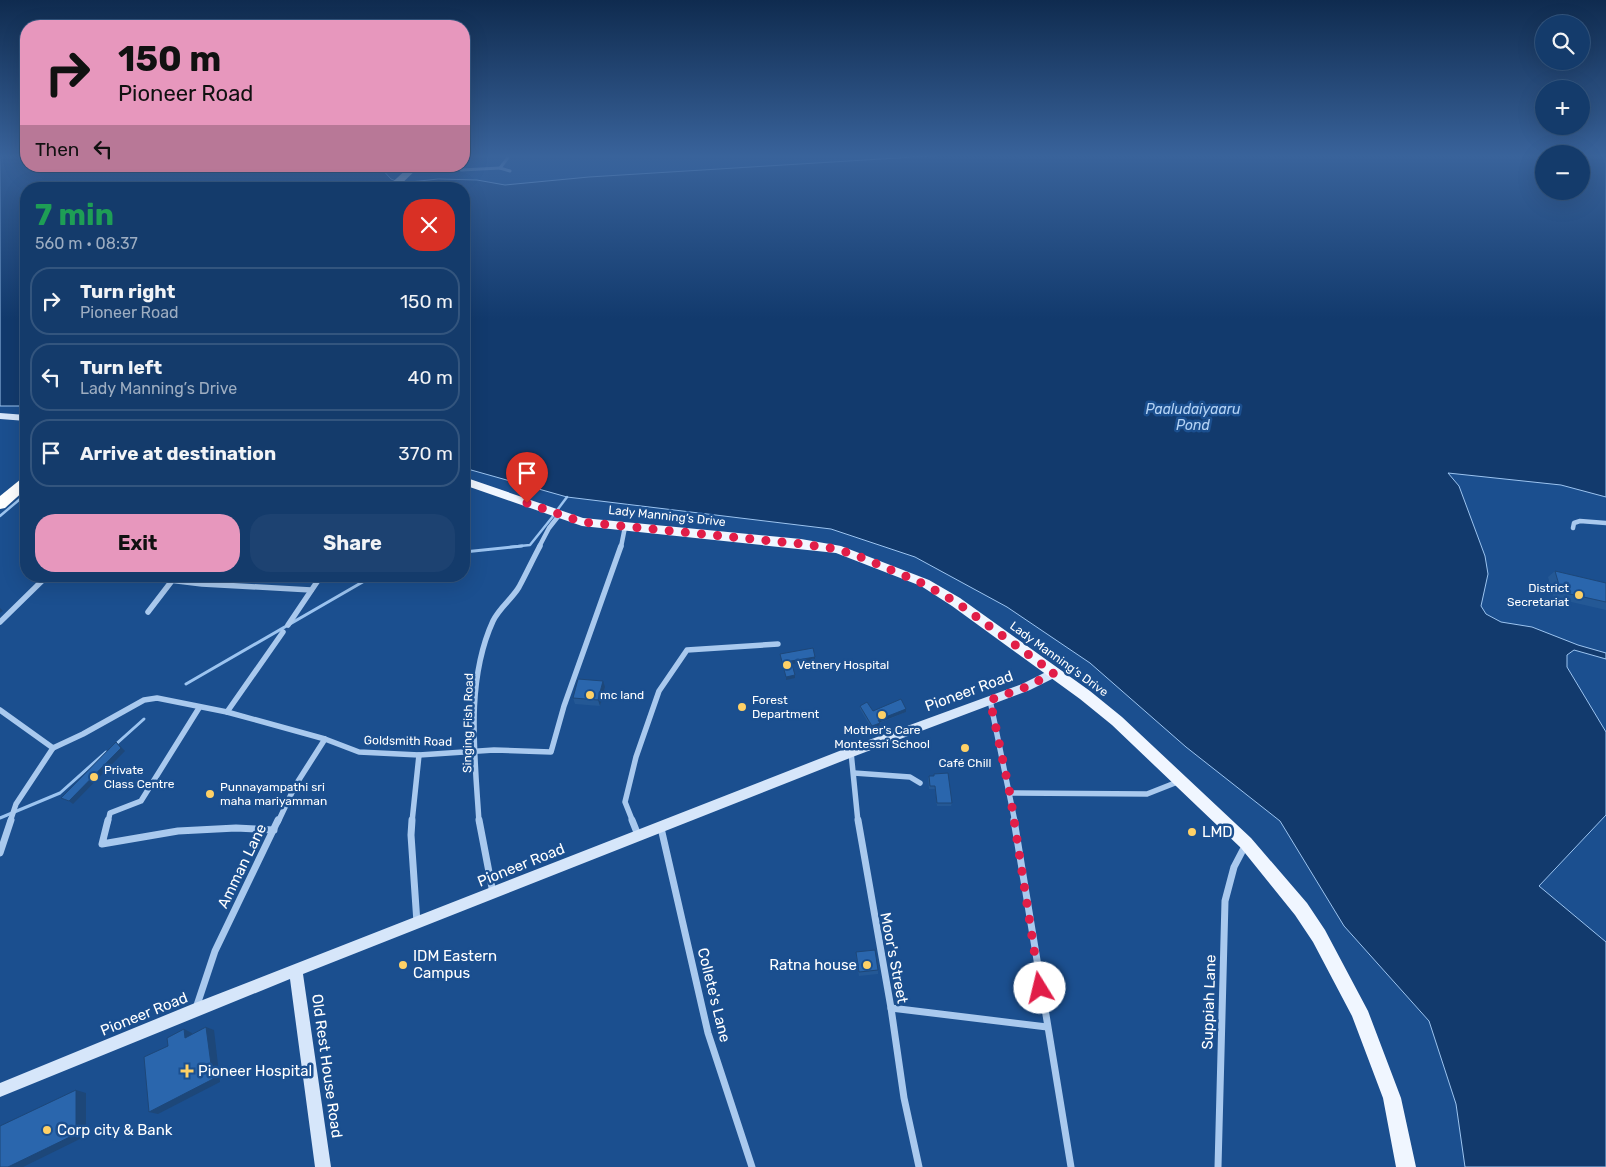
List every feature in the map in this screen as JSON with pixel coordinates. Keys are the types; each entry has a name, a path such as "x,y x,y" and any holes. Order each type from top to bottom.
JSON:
{"highway":[{"path":"0,498 20,482"},
{"path":"0,504 20,487"}],"main road":[{"path":"0,416 20,418"},
{"name":"Lady Manning’s Drive","path":"470,484 582,522 837,549 924,584 956,602 1054,673 1117,721 1246,843 1276,877 1314,929 1359,1011 1392,1098 1406,1167"},
{"name":"Pioneer Road","path":"0,1090 195,1010 851,752 1026,687 1054,673"},
{"name":"Old Rest House Road","path":"296,971 323,1167"}],"street":[{"name":"Singing Fish Road","path":"493,893 479,825 475,752 476,683 480,657 494,619 518,588 550,528 560,514"},
{"path":"1573,528 1574,523 1580,521 1606,523"},
{"name":"Goldsmith Road","path":"53,748 83,734 144,700 157,698 199,708 227,712 325,739 359,752 419,755 494,750 550,752 564,706 619,555 625,527"},
{"path":"0,622 40,582"},
{"path":"148,612 171,582 230,587 311,590"},
{"path":"288,625 317,582"},
{"path":"227,712 283,632"},
{"path":"638,836 625,802 636,757 659,691 687,650 778,644"},
{"path":"990,700 1010,794 1071,1167"},
{"path":"199,708 141,801 110,813 102,844 178,831 236,828 274,830"},
{"path":"0,710 53,748 16,804 0,853"},
{"name":"Amman Lane","path":"195,1010 215,951 296,786 325,739"},
{"name":"Moor's Street","path":"851,752 861,840 891,1008 904,1098 920,1167"},
{"path":"417,923 411,835 419,755"},
{"path":"854,773 910,777 920,783"},
{"path":"1010,794 1147,794 1181,781"},
{"name":"Collete's Lane","path":"661,827 708,1032 752,1167"},
{"name":"Suppiah Lane","path":"1218,1167 1225,901 1234,867 1246,843"},
{"path":"891,1008 1047,1027"}],"water":[{"name":"Paaludaiyaaru Pond","path":"0,209 20,209 20,406 0,406"},
{"name":"Paaludaiyaaru Pond","path":"470,209 1606,209 1606,497 1561,485 1448,473 1459,486 1485,556 1488,574 1481,606 1486,614 1501,622 1532,627 1578,645 1606,653 1606,659 1574,650 1567,655 1567,667 1606,732 1606,815 1539,886 1606,942 1606,1167 1465,1167 1456,1104 1429,1021 1344,926 1280,821 1186,747 1090,663 1007,607 915,557 831,529 567,497 470,470"}],"building":[{"path":"1555,571 1606,583 1606,602 1561,592"},
{"name":"Vetnery Hospital","path":"813,648 815,657 791,661 795,675 786,677 780,654"},
{"name":"mc land","path":"578,679 603,681 598,700 573,698"},
{"name":"Mother's Care Montessri School","path":"901,699 906,709 878,720 880,723 872,726 860,706 867,702 873,711"},
{"path":"116,742 121,748 69,801 61,798"},
{"path":"948,773 952,803 937,803 935,786 930,786 929,776"},
{"name":"Ratna house","path":"875,950 878,970 859,972 856,952"},
{"name":"Pioneer Hospital","path":"206,1027 213,1079 149,1112 144,1057 168,1046 167,1038 184,1029 185,1038"},
{"name":"Corp city & Bank","path":"76,1090 76,1134 8,1167 0,1167 0,1126"}],"waterway":[{"path":"558,509 567,497"},
{"path":"0,516 20,499"},
{"path":"510,547 530,545 554,515"},
{"path":"470,551 522,546"},
{"path":"186,684 363,582"},
{"path":"115,745 144,719"},
{"path":"0,818 60,793 106,752"}],"place":[{"name":"District Secretariat","path":"1579,595"},
{"name":"Vetnery Hospital","path":"787,665"},
{"name":"mc land","path":"590,695"},
{"name":"Forest Department","path":"742,707"},
{"name":"Mother's Care Montessri School","path":"882,715"},
{"name":"Café Chill","path":"965,748"},
{"name":"Private Class Centre","path":"94,777"},
{"name":"Punnayampathi sri maha mariyamman","path":"210,794"},
{"name":"LMD","path":"1192,832"},
{"name":"IDM Eastern Campus","path":"403,965"},
{"name":"Ratna house","path":"867,965"},
{"name":"Pioneer Hospital","path":"187,1071"},
{"name":"Corp city & Bank","path":"47,1130"}],"route":[{"path":"527,503 582,522 837,549 892,569 956,602 1054,673 1026,687 990,700 1010,794 1040,988"}]}
